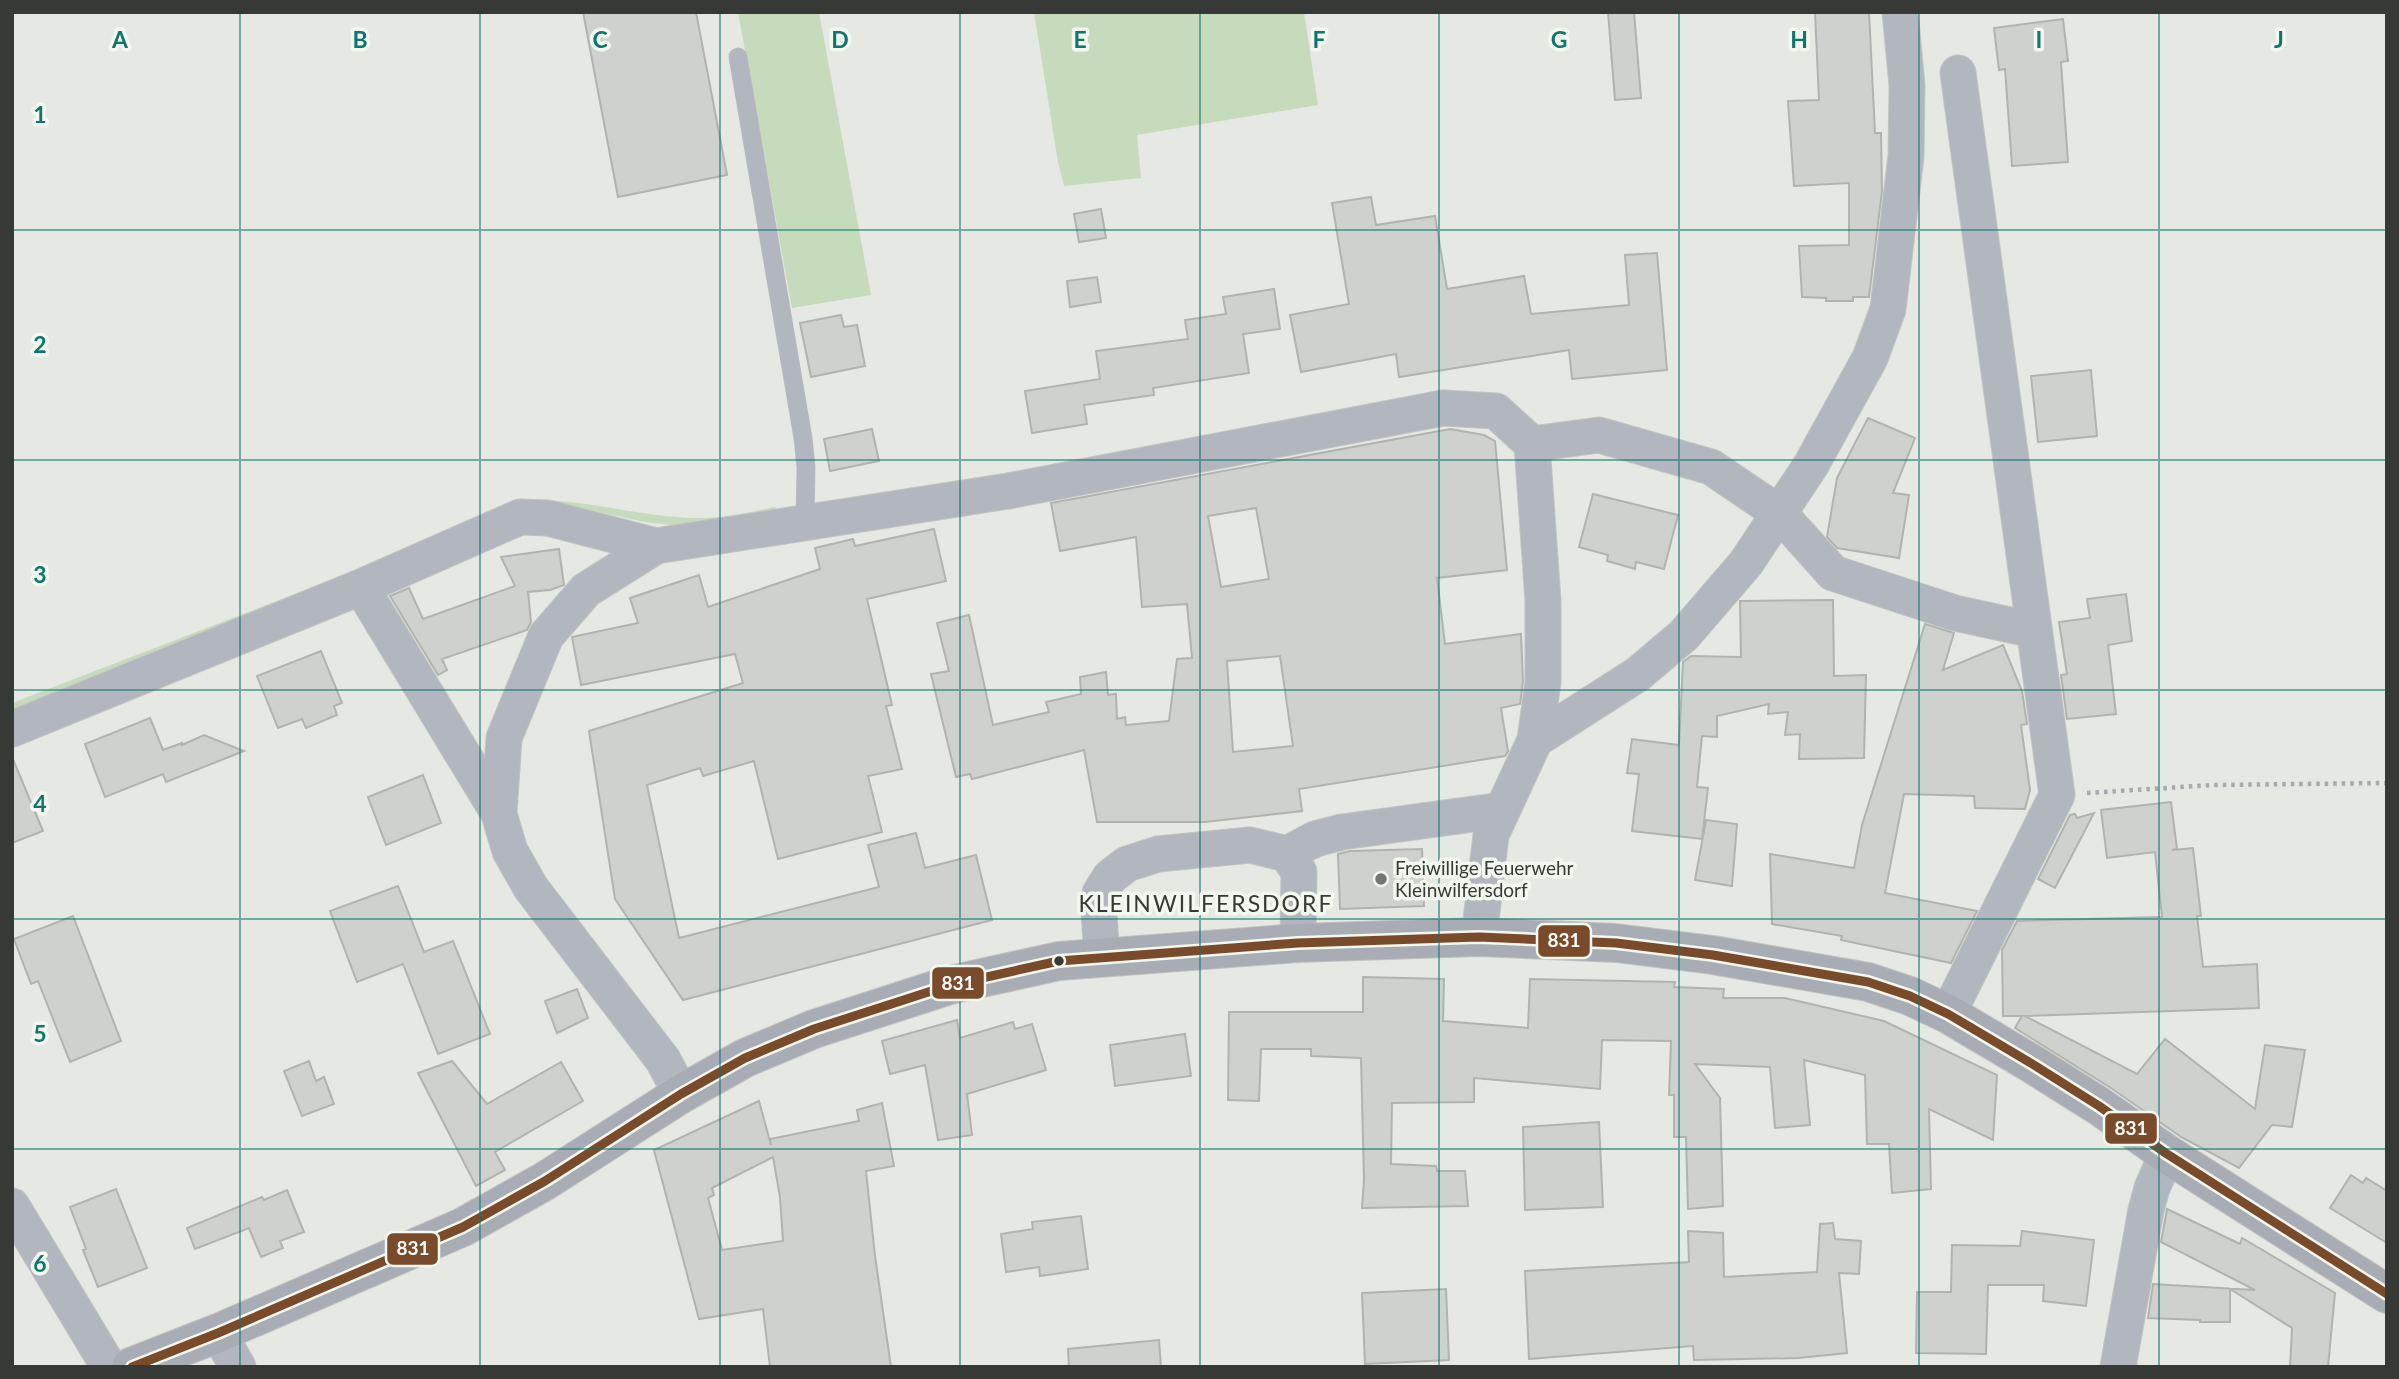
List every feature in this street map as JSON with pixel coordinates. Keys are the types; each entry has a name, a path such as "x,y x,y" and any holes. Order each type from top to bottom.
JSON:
{"main road":[{"path":"131,1367 218,1333 463,1227 545,1181 681,1094 745,1058 814,1029 950,985 1059,961 1298,943 1479,937 1616,943 1784,965 1868,982 1910,996 1948,1014 2088,1099 2167,1154 2387,1294"}],"street":[{"path":"1535,740 1638,674 1684,635 1746,563 1811,465 1870,358 1888,309 1906,156 1907,85 1900,12"},
{"path":"1948,1014 2057,795 1958,73"},
{"path":"499,814 504,738 546,636 586,590 656,546 1008,491 1443,408 1496,411 1532,444 1543,601 1543,682 1535,740 1491,835 1479,937"},
{"path":"1532,444 1599,435 1711,467 1779,513 1833,573 1955,613 2033,630"},
{"path":"12,729 361,587 520,517 548,518 656,546"},
{"path":"361,587 499,814 510,850 531,888 663,1059 681,1094"},
{"path":"1102,958 1100,893 1110,877 1127,864 1158,854 1251,845 1287,854 1315,839 1342,832 1502,810"},
{"path":"1287,854 1299,872 1298,943"},
{"path":"2109,1363 2146,1209 2167,1154"},
{"path":"12,1206 109,1367"},
{"path":"218,1333 238,1367"}],"lane":[{"path":"738,57 803,438 806,467 805,522"}],"path":[{"path":"2057,795 2213,785 2387,783"}],"green space":[{"path":"738,12 819,12 871,295 792,308"},
{"path":"1034,12 1304,12 1318,105 1137,135 1141,178 1064,186"},
{"path":"537,500 674,517 725,516 775,507 776,512 684,526 650,523 566,505 12,713 12,703 365,567 512,504"}],"building":[{"path":"583,12 696,12 727,175 618,197"},
{"path":"1608,12 1634,12 1641,98 1615,100"},
{"path":"1815,12 1869,12 1875,133 1881,133 1882,191 1869,297 1853,297 1853,301 1826,301 1826,298 1802,297 1799,246 1849,245 1849,183 1794,186 1788,101 1819,100"},
{"path":"2063,19 2068,61 2061,62 2068,162 2012,166 2005,69 1999,70 1994,28"},
{"path":"1371,197 1376,225 1435,216 1447,289 1524,276 1531,314 1629,305 1625,255 1657,253 1667,370 1572,379 1569,350 1399,377 1396,354 1301,372 1290,315 1349,304 1332,203"},
{"path":"1101,209 1106,238 1079,242 1074,214"},
{"path":"1097,277 1101,302 1070,307 1067,281"},
{"path":"1274,289 1280,329 1243,334 1249,373 1153,388 1154,395 1084,405 1087,424 1032,433 1025,391 1100,379 1096,351 1188,339 1185,320 1226,314 1223,297"},
{"path":"841,315 844,327 857,325 865,366 811,377 800,323"},
{"path":"2091,370 2097,436 2038,442 2031,376"},
{"path":"1868,418 1915,438 1893,493 1909,495 1899,558 1837,548 1827,537 1837,478"},
{"path":"872,429 879,461 830,471 824,439"},
{"path":"1450,429 1484,435 1495,441 1507,570 1437,578 1445,644 1521,634 1523,681 1520,704 1501,708 1508,751 1505,756 1299,789 1302,811 1205,822 1097,822 1084,750 972,779 970,774 956,777 931,674 949,671 937,623 969,615 993,725 1049,712 1046,702 1081,694 1080,677 1106,672 1108,695 1116,694 1117,719 1125,717 1126,725 1169,721 1177,659 1192,658 1187,604 1142,607 1136,537 1060,551 1051,503","holes":["1256,508 1269,579 1221,587 1208,516","1280,656 1293,746 1233,752 1227,661"]},
{"path":"1593,494 1678,515 1664,569 1636,562 1635,569 1607,561 1608,555 1579,547"},
{"path":"934,529 946,581 867,599 892,705 886,706 902,769 868,776 882,832 778,859 754,761 703,776 700,768 647,785 679,938 879,887 868,845 916,833 925,868 976,855 992,920 683,1000 615,899 589,731 743,683 735,654 581,685 572,637 638,623 630,598 699,575 708,607 820,569 815,548 853,539 855,546"},
{"path":"559,549 564,585 550,590 528,592 531,622 527,630 442,659 447,670 438,675 390,596 409,588 423,619 515,586 501,557"},
{"path":"2126,594 2132,641 2108,645 2116,714 2067,719 2061,675 2067,674 2059,622 2090,618 2087,599"},
{"path":"1833,600 1834,676 1866,675 1864,758 1799,759 1800,734 1785,735 1788,712 1768,714 1769,704 1717,716 1717,737 1702,736 1697,787 1708,788 1702,839 1632,831 1639,774 1627,773 1632,739 1679,745 1683,662 1691,656 1741,657 1740,601"},
{"path":"1925,624 1954,633 1943,670 2003,645 2022,691 2027,724 2021,725 2030,790 2025,809 1975,808 1974,796 1904,794 1885,893 1977,911 1951,963 1841,940 1842,936 1772,924 1770,854 1854,868 1862,825"},
{"path":"321,651 342,703 334,706 337,715 306,728 302,719 278,728 257,676"},
{"path":"150,718 163,750 204,735 244,751 166,782 163,774 105,797 85,744"},
{"path":"12,757 43,831 12,843"},
{"path":"423,775 441,823 386,845 368,797"},
{"path":"2171,802 2177,849 2172,850 2193,848 2201,916 2197,916 2203,967 2257,964 2259,1008 2025,1016 2137,1074 2165,1039 2255,1109 2265,1045 2305,1050 2292,1127 2272,1125 2239,1168 2181,1137 2111,1088 2015,1028 2022,1016 2003,1016 2002,950 2017,921 2162,917 2155,852 2107,858 2101,810"},
{"path":"2094,813 2055,888 2038,879 2070,815 2075,814 2077,818"},
{"path":"1706,820 1737,824 1732,886 1695,880"},
{"name":"Freiwillige Feuerwehr Kleinwilfersdorf","path":"1422,849 1424,906 1340,909 1338,854 1350,851"},
{"path":"398,886 424,952 453,941 490,1034 438,1054 403,964 357,982 330,911"},
{"path":"73,916 121,1041 70,1062 38,981 31,984 14,939"},
{"path":"1363,977 1444,979 1443,1021 1528,1028 1530,979 1675,982 1674,987 1724,989 1723,998 1785,998 1884,1021 1997,1075 1993,1140 1929,1109 1931,1189 1892,1193 1889,1144 1867,1144 1865,1075 1804,1060 1810,1125 1775,1128 1770,1067 1695,1064 1720,1098 1723,1206 1688,1209 1686,1137 1674,1137 1674,1095 1669,1095 1671,1041 1602,1040 1600,1089 1474,1078 1474,1102 1392,1103 1391,1164 1436,1166 1437,1171 1465,1171 1468,1206 1362,1208 1364,1180 1361,1058 1311,1056 1311,1049 1261,1049 1259,1101 1228,1100 1229,1012 1363,1012"},
{"path":"577,989 588,1018 557,1033 545,1001"},
{"path":"957,1020 960,1038 1013,1022 1015,1029 1032,1024 1046,1070 967,1094 972,1135 938,1140 925,1065 890,1074 882,1041"},
{"path":"1185,1034 1191,1076 1115,1086 1110,1045"},
{"path":"309,1061 316,1081 324,1077 334,1104 302,1116 284,1071"},
{"path":"452,1061 487,1104 561,1062 583,1101 495,1152 505,1170 476,1186 418,1073"},
{"path":"759,1101 771,1145 770,1139 859,1121 857,1110 882,1103 894,1166 866,1171 891,1367 770,1367 763,1309 699,1319 654,1150","holes":["773,1157 780,1197 783,1241 722,1250 708,1198 714,1195 712,1188"]},
{"path":"1599,1122 1603,1207 1525,1210 1523,1127"},
{"path":"2351,1175 2363,1183 2366,1178 2387,1191 2387,1243 2330,1208"},
{"path":"116,1189 147,1268 98,1287 70,1207"},
{"path":"287,1190 304,1232 280,1241 283,1248 261,1257 249,1228 195,1249 187,1228 262,1197 264,1200"},
{"path":"2167,1209 2240,1244 2242,1238 2335,1293 2328,1367 2290,1367 2292,1328 2230,1289 2230,1322 2148,1318 2153,1284 2255,1290 2161,1242"},
{"path":"1081,1216 1088,1269 1040,1276 1039,1267 1006,1272 1001,1234 1033,1229 1032,1222"},
{"path":"1833,1223 1835,1239 1861,1241 1859,1274 1839,1273 1847,1353 1798,1358 1694,1360 1693,1346 1529,1359 1525,1271 1689,1262 1688,1231 1723,1233 1724,1277 1817,1272 1820,1224"},
{"path":"2022,1231 2094,1240 2086,1306 2043,1301 2044,1285 1988,1285 1986,1354 1916,1353 1917,1292 1951,1292 1952,1245 2020,1246"},
{"path":"1446,1289 1449,1360 1365,1364 1362,1293"},
{"path":"1159,1340 1161,1367 1069,1367 1068,1349"}],"transit line":[{"name":"831","path":"132,1367 218,1333 463,1227 545,1181 681,1094 745,1058 814,1029 950,985 1059,961 1298,943 1479,937 1616,943 1713,955 1868,982 1910,996 1948,1014 2034,1065 2167,1154 2387,1294"}],"place":[{"name":"Freiwillige Feuerwehr Kleinwilfersdorf","path":"1381,879"}],"district":[{"name":"KLEINWILFERSDORF","path":"1206,904"}]}
